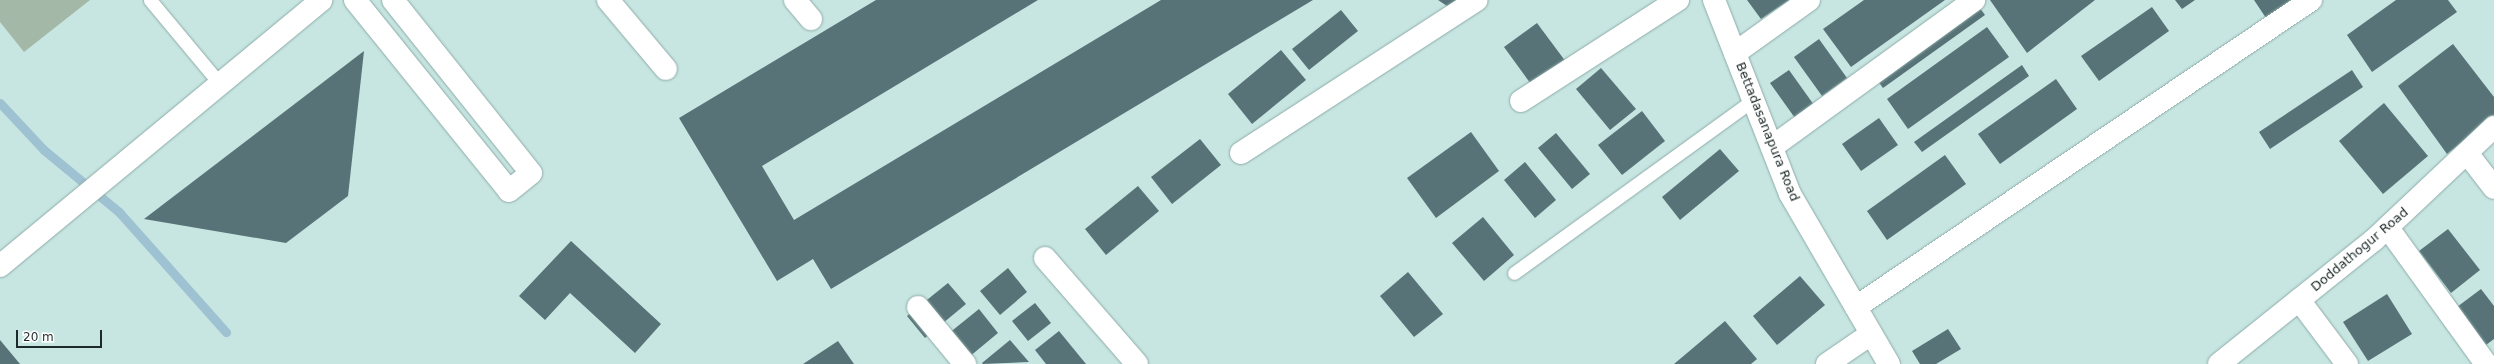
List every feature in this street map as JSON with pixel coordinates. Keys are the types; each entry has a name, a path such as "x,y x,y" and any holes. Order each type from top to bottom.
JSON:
{"street":[{"path":"0,266 321,0"},
{"path":"355,0 509,191 531,173 393,0"},
{"path":"608,0 666,69"},
{"path":"795,0 811,20"},
{"path":"1241,153 1477,0"},
{"path":"1522,101 1678,0"},
{"name":"Bettadasanapura Road","path":"1714,0 1790,194 1889,364"},
{"path":"1735,53 1809,0"},
{"path":"1772,146 1974,0"},
{"path":"1856,307 2311,0"},
{"name":"Doddathogur Road","path":"2219,364 2388,228 2494,127"},
{"path":"2468,153 2494,188"},
{"path":"2388,228 2486,364"},
{"path":"1045,258 1137,364"},
{"path":"2299,300 2347,364"},
{"path":"918,307 965,364"},
{"path":"1828,364 1871,334"}],"lane":[{"path":"150,0 220,84"},
{"path":"1514,273 1753,100"}],"green space":[{"path":"0,0 90,0 24,52 0,22"}],"building":[{"path":"876,0 1038,0 762,166 794,220 1161,0 1313,0 831,289 813,259 777,281 679,118"},
{"path":"1438,0 1462,0 1450,8"},
{"path":"1747,0 1789,0 1761,19"},
{"path":"1864,0 1945,0 1851,67 1823,29"},
{"path":"1974,0 1985,15 1883,88 1870,70"},
{"path":"1990,0 2095,0 2027,53"},
{"path":"2175,0 2195,0 2182,9"},
{"path":"2254,0 2291,0 2266,18"},
{"path":"2396,0 2448,0 2457,12 2372,72 2347,35"},
{"path":"2152,7 2169,31 2099,81 2081,56"},
{"path":"1341,10 1358,31 1309,70 1292,49"},
{"path":"1537,23 1566,62 1533,87 1504,47"},
{"path":"1987,27 2009,57 1908,129 1887,99"},
{"path":"1819,39 1847,78 1822,96 1794,57"},
{"path":"2453,44 2494,97 2494,116 2447,154 2398,86"},
{"path":"1281,50 1306,80 1252,124 1228,94"},
{"path":"364,51 348,196 286,243 144,219"},
{"path":"2022,65 2029,76 1922,152 1914,142"},
{"path":"1601,68 1636,109 1610,130 1576,89"},
{"path":"1789,70 1824,119 1805,132 1770,83"},
{"path":"2352,70 2363,87 2270,149 2259,132"},
{"path":"2056,79 2077,109 2000,164 1978,134"},
{"path":"2384,103 2428,156 2383,194 2339,141"},
{"path":"1642,111 1665,141 1622,175 1598,145"},
{"path":"1879,118 1898,145 1861,171 1842,144"},
{"path":"1471,132 1499,171 1436,218 1407,178"},
{"path":"1556,133 1590,174 1572,189 1538,148"},
{"path":"1200,139 1221,165 1172,204 1151,177"},
{"path":"1720,149 1739,171 1680,220 1662,197"},
{"path":"1945,155 1966,184 1887,240 1867,211"},
{"path":"1525,162 1556,200 1535,218 1504,180"},
{"path":"1138,186 1159,211 1106,255 1085,229"},
{"path":"1483,217 1514,255 1484,281 1452,243"},
{"path":"2448,229 2480,270 2451,293 2419,251"},
{"path":"571,241 661,324 635,353 570,293 545,320 519,296"},
{"path":"1008,268 1027,292 1000,315 980,291"},
{"path":"1408,272 1443,314 1414,337 1380,296"},
{"path":"1800,276 1825,305 1777,345 1753,316"},
{"path":"948,283 966,304 925,338 907,316"},
{"path":"2481,289 2494,306 2494,339 2482,348 2453,310"},
{"path":"2387,294 2412,334 2368,361 2343,322"},
{"path":"1035,303 1051,323 1028,341 1012,321"},
{"path":"979,309 998,333 963,362 943,338"},
{"path":"1725,321 1757,359 1751,364 1674,364"},
{"path":"1948,329 1961,349 1936,364 1920,364 1912,351"},
{"path":"1059,331 1086,364 1046,364 1035,350"},
{"path":"0,340 20,364 0,364"},
{"path":"1010,340 1029,362 982,363"},
{"path":"838,341 854,364 803,364"}],"waterway":[{"path":"0,103 44,150 119,212 226,332"}]}
